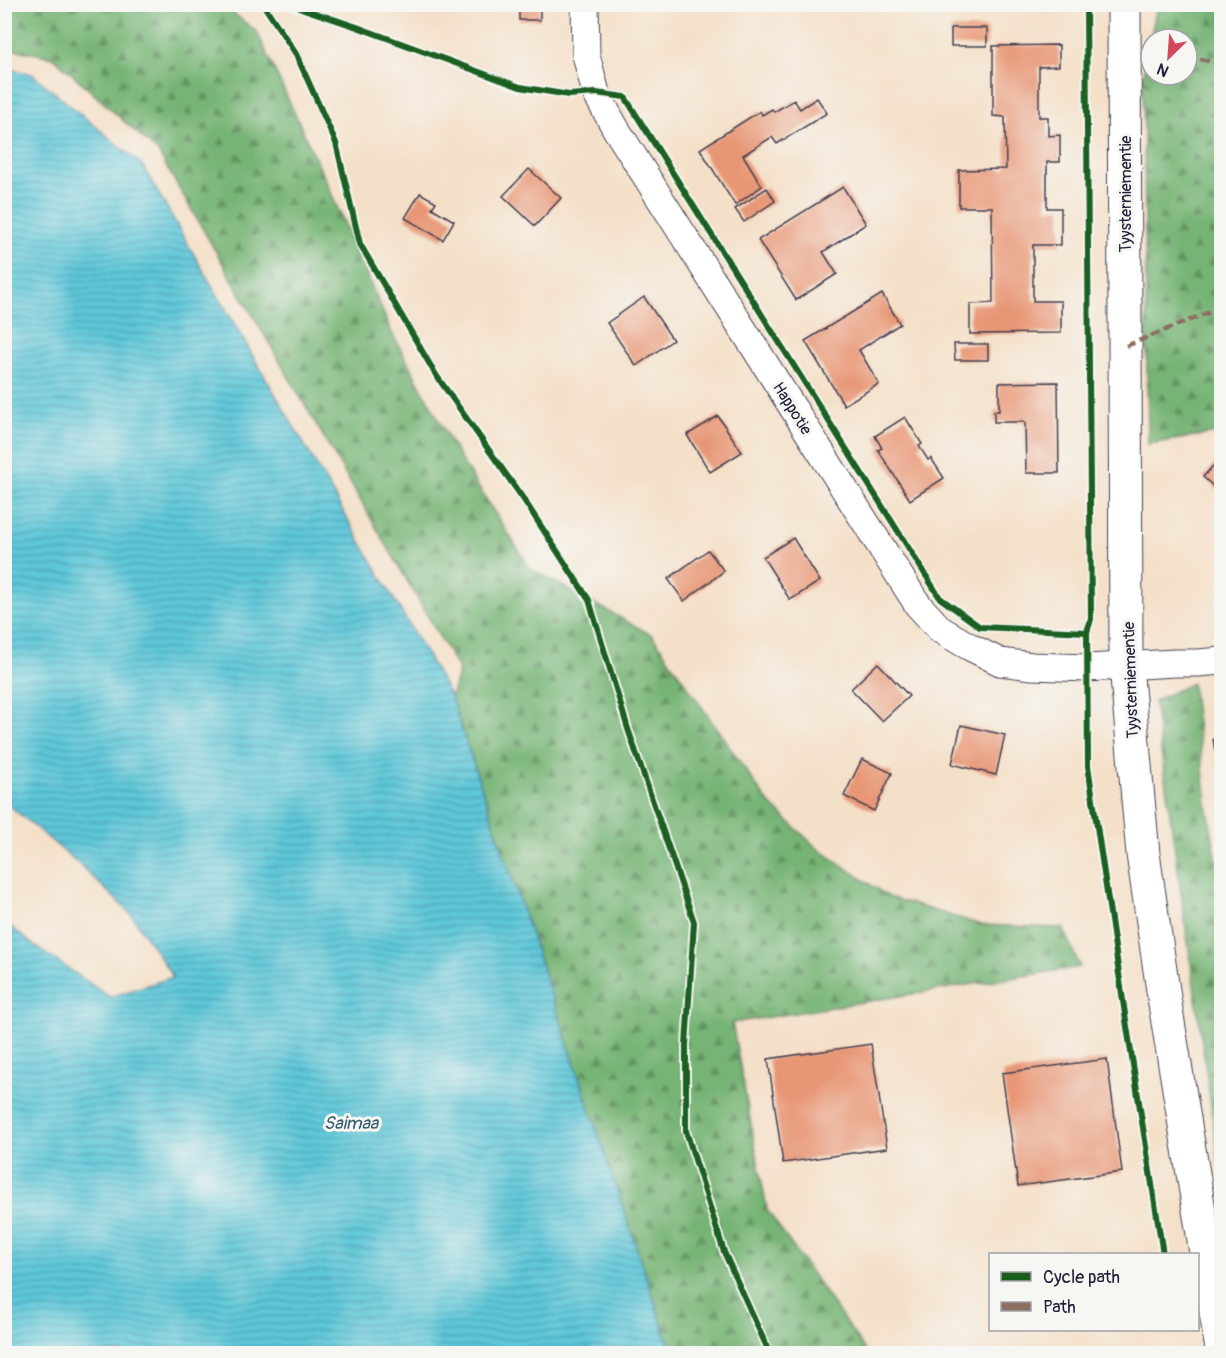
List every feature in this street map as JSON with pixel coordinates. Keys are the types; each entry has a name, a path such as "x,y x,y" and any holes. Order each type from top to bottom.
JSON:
{"street":[{"name":"Happotie","path":"585,4 586,55 596,93 616,129 918,605 941,630 1000,662 1032,666 1087,668 1221,661"},
{"name":"Tyysterniementie","path":"1124,4 1126,666 1143,854 1221,1349"}],"green space":[{"path":"4,5 223,5 257,32 326,181 392,333 459,457 531,569 652,635 767,801 817,848 889,897 982,925 1063,928 1080,967 732,1023 767,1210 867,1353 672,1353 451,697 459,670 158,152 53,57 5,48"},
{"path":"1157,5 1221,5 1222,432 1148,444 1143,87 1199,87 1199,27 1153,27"},
{"path":"1192,683 1208,810 1221,885 1221,1177 1154,701"}],"water":[{"name":"Saimaa","path":"5,68 32,74 142,165 451,697 672,1353 5,1353 5,922 32,944 110,997 173,977 131,914 77,862 5,802"}],"building":[{"path":"519,7 540,7 540,20 519,20"},
{"path":"951,28 987,28 987,46 951,46"},
{"path":"1059,45 1059,66 1039,67 1039,117 1048,117 1048,136 1060,135 1060,162 1047,162 1047,208 1061,208 1061,245 1033,245 1033,301 1061,301 1061,333 970,334 970,304 993,303 992,207 959,207 959,170 1006,169 1005,117 993,116 993,46"},
{"path":"817,98 827,113 777,144 772,137 743,155 762,186 735,205 700,149 760,111 762,115 772,109 774,112 794,100 800,109"},
{"path":"529,169 561,198 535,226 503,196"},
{"path":"843,187 866,224 823,252 837,274 796,300 758,240"},
{"path":"767,188 775,201 744,222 735,209"},
{"path":"420,193 436,202 432,208 454,221 443,240 405,218"},
{"path":"882,294 900,324 859,350 879,384 844,405 805,341"},
{"path":"644,297 673,340 636,366 607,323"},
{"path":"954,344 988,344 988,360 955,360"},
{"path":"1058,382 1059,473 1026,473 1025,422 994,422 994,411 999,411 999,383"},
{"path":"718,416 742,452 710,472 687,435"},
{"path":"905,417 922,444 919,446 928,460 931,458 944,478 910,500 878,450 882,448 875,436"},
{"path":"1222,456 1222,494 1203,477"},
{"path":"793,538 820,581 790,600 763,557"},
{"path":"708,550 724,571 684,601 668,579"},
{"path":"878,663 909,696 882,721 851,689"},
{"path":"961,725 1005,735 996,775 952,764"},
{"path":"1222,737 1222,780 1220,780 1213,739"},
{"path":"862,759 892,773 874,811 844,796"},
{"path":"871,1044 887,1148 783,1163 768,1059"},
{"path":"1107,1059 1122,1172 1018,1186 1002,1073"}],"marked path":[{"path":"1199,59 1222,64"},
{"path":"1126,346 1222,307"}],"cycle path":[{"path":"263,4 296,54 336,143 360,244 436,375 524,500 589,600 628,729 694,922 686,1045 686,1131 724,1252 770,1354"},
{"path":"289,4 520,87 569,95 596,93 625,97 940,598 980,627 1087,632 1088,766 1163,1253"},
{"path":"1086,4 1091,619 1087,632"}]}
